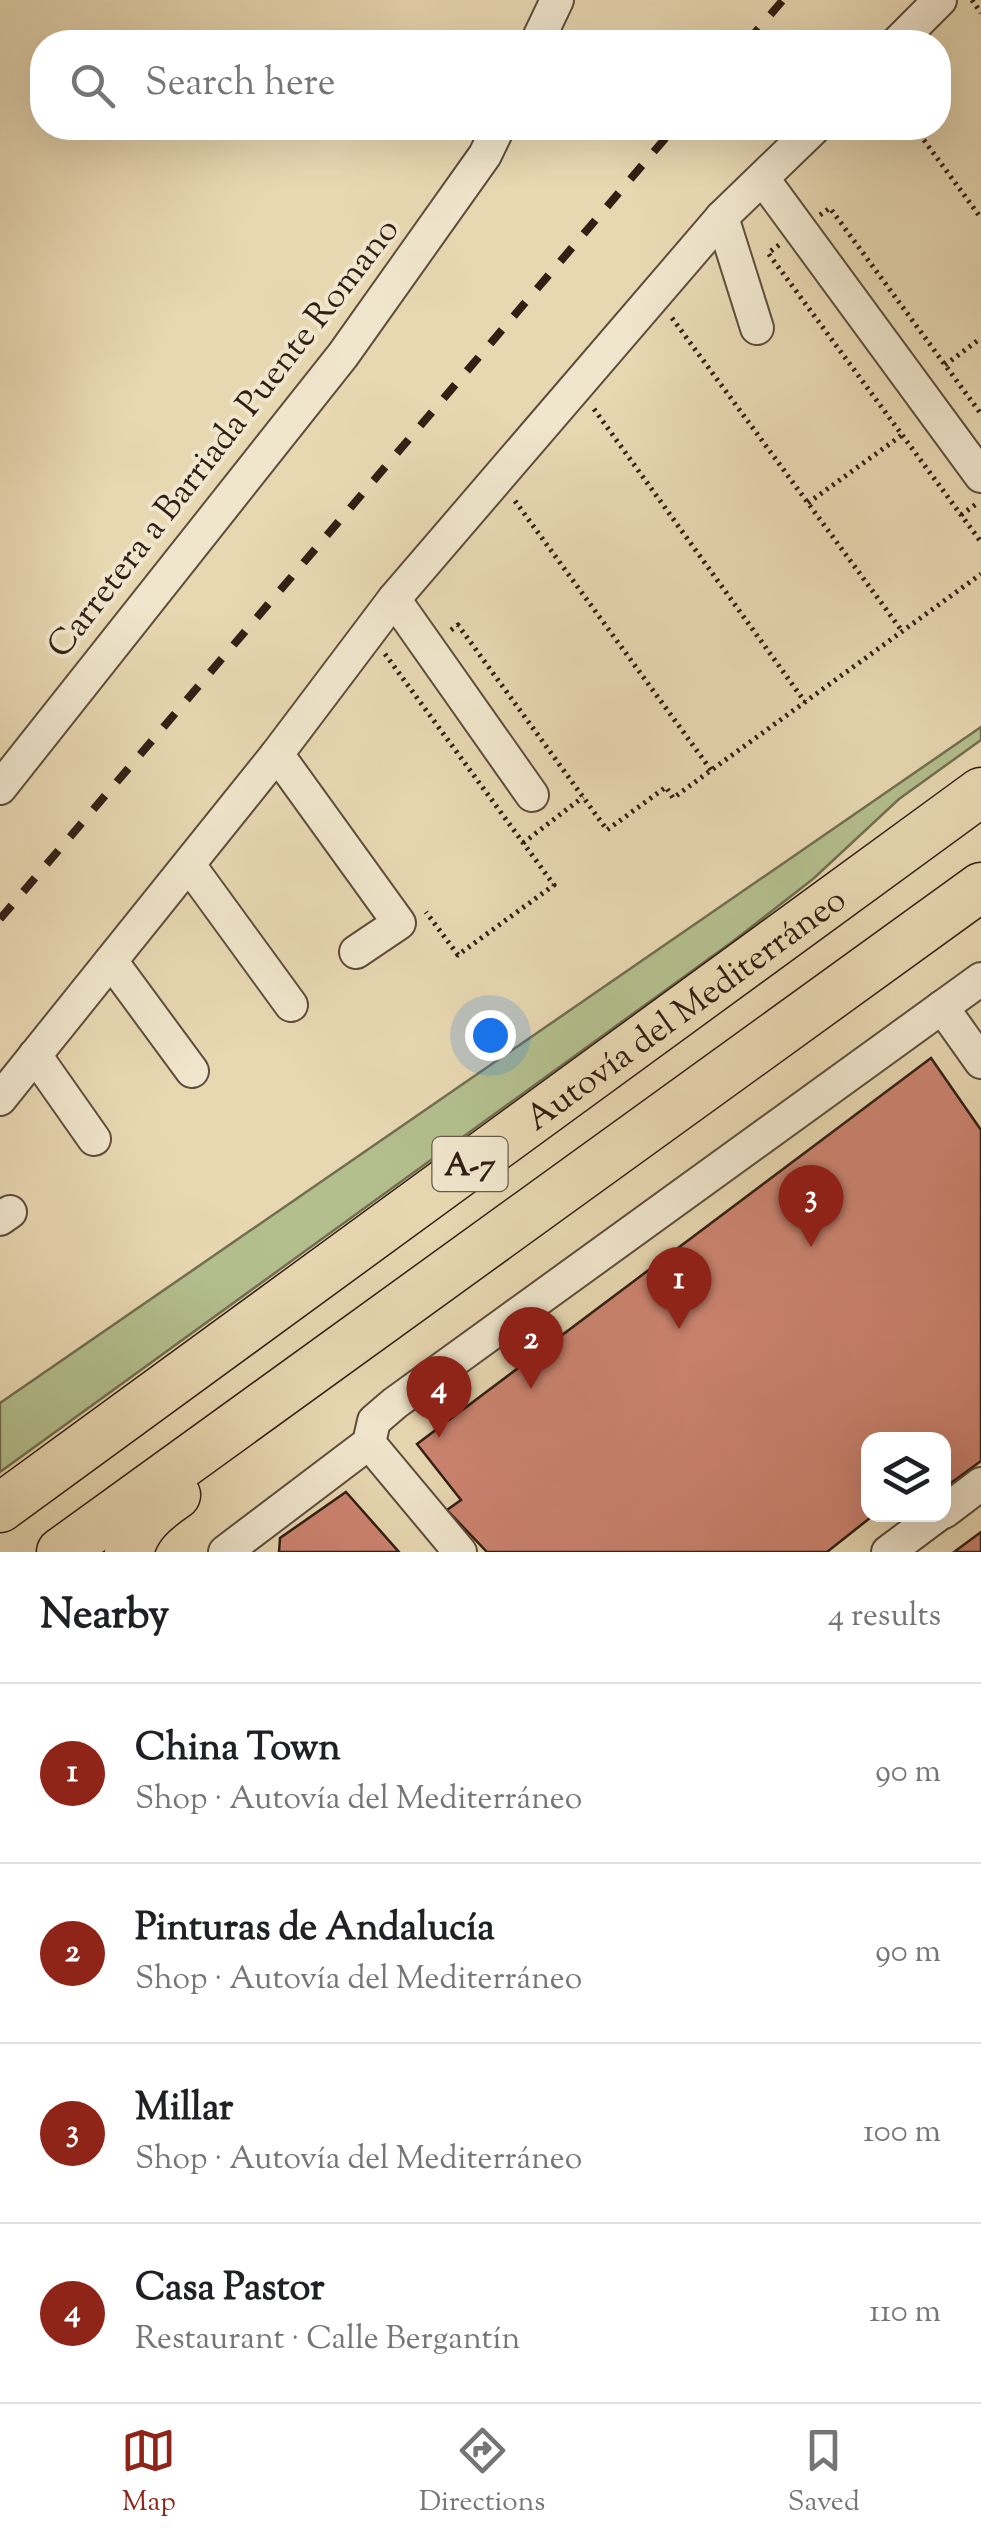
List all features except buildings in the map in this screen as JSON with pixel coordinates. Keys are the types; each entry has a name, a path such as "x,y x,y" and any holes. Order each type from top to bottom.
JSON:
{"highway":[{"name":"Autovía del Mediterráneo","path":"0,1508 981,790"},
{"name":"A-7","path":"61,1552 981,887"},
{"path":"129,1552 150,1514 291,1414 300,1378"}],"street":[{"path":"543,30 557,0"},
{"path":"910,30 940,0"},
{"name":"Carretera a Barriada Puente Romano","path":"0,788 344,354 492,140"},
{"path":"0,1099 277,754 394,599 722,217 802,140"},
{"path":"763,179 981,476"},
{"path":"722,217 757,328"},
{"path":"394,599 532,796"},
{"path":"277,754 398,923 356,952"},
{"path":"189,865 292,1004"},
{"path":"111,961 193,1070"},
{"path":"225,1552 369,1443 374,1421 383,1412 981,978"},
{"path":"942,1007 981,1062"},
{"path":"35,1055 95,1138"},
{"path":"369,1443 460,1552"},
{"path":"951,1506 981,1484"},
{"path":"256,1552 277,1511"},
{"path":"888,1552 930,1522"}],"path":[{"path":"972,0 981,13"},
{"path":"924,140 981,218"},
{"path":"655,296 902,631"},
{"path":"945,365 981,338"},
{"path":"578,386 805,702"},
{"path":"808,503 934,411"},
{"path":"498,478 711,770"},
{"path":"961,515 981,500"},
{"path":"441,637 458,625 607,830 666,787 673,798 981,574"},
{"path":"368,632 554,885 458,955 423,907"},
{"path":"523,842 583,797"}],"green space":[{"path":"981,727 981,740 899,799 813,879 732,942 0,1472 0,1403"}],"railway":[{"path":"757,30 783,0"},
{"path":"0,919 664,140"}],"place":[{"name":"Millar","path":"811,1247"},
{"name":"China Town","path":"679,1329"},
{"name":"Pinturas de Andalucía","path":"531,1389"},
{"name":"Casa Pastor","path":"439,1438"}]}
